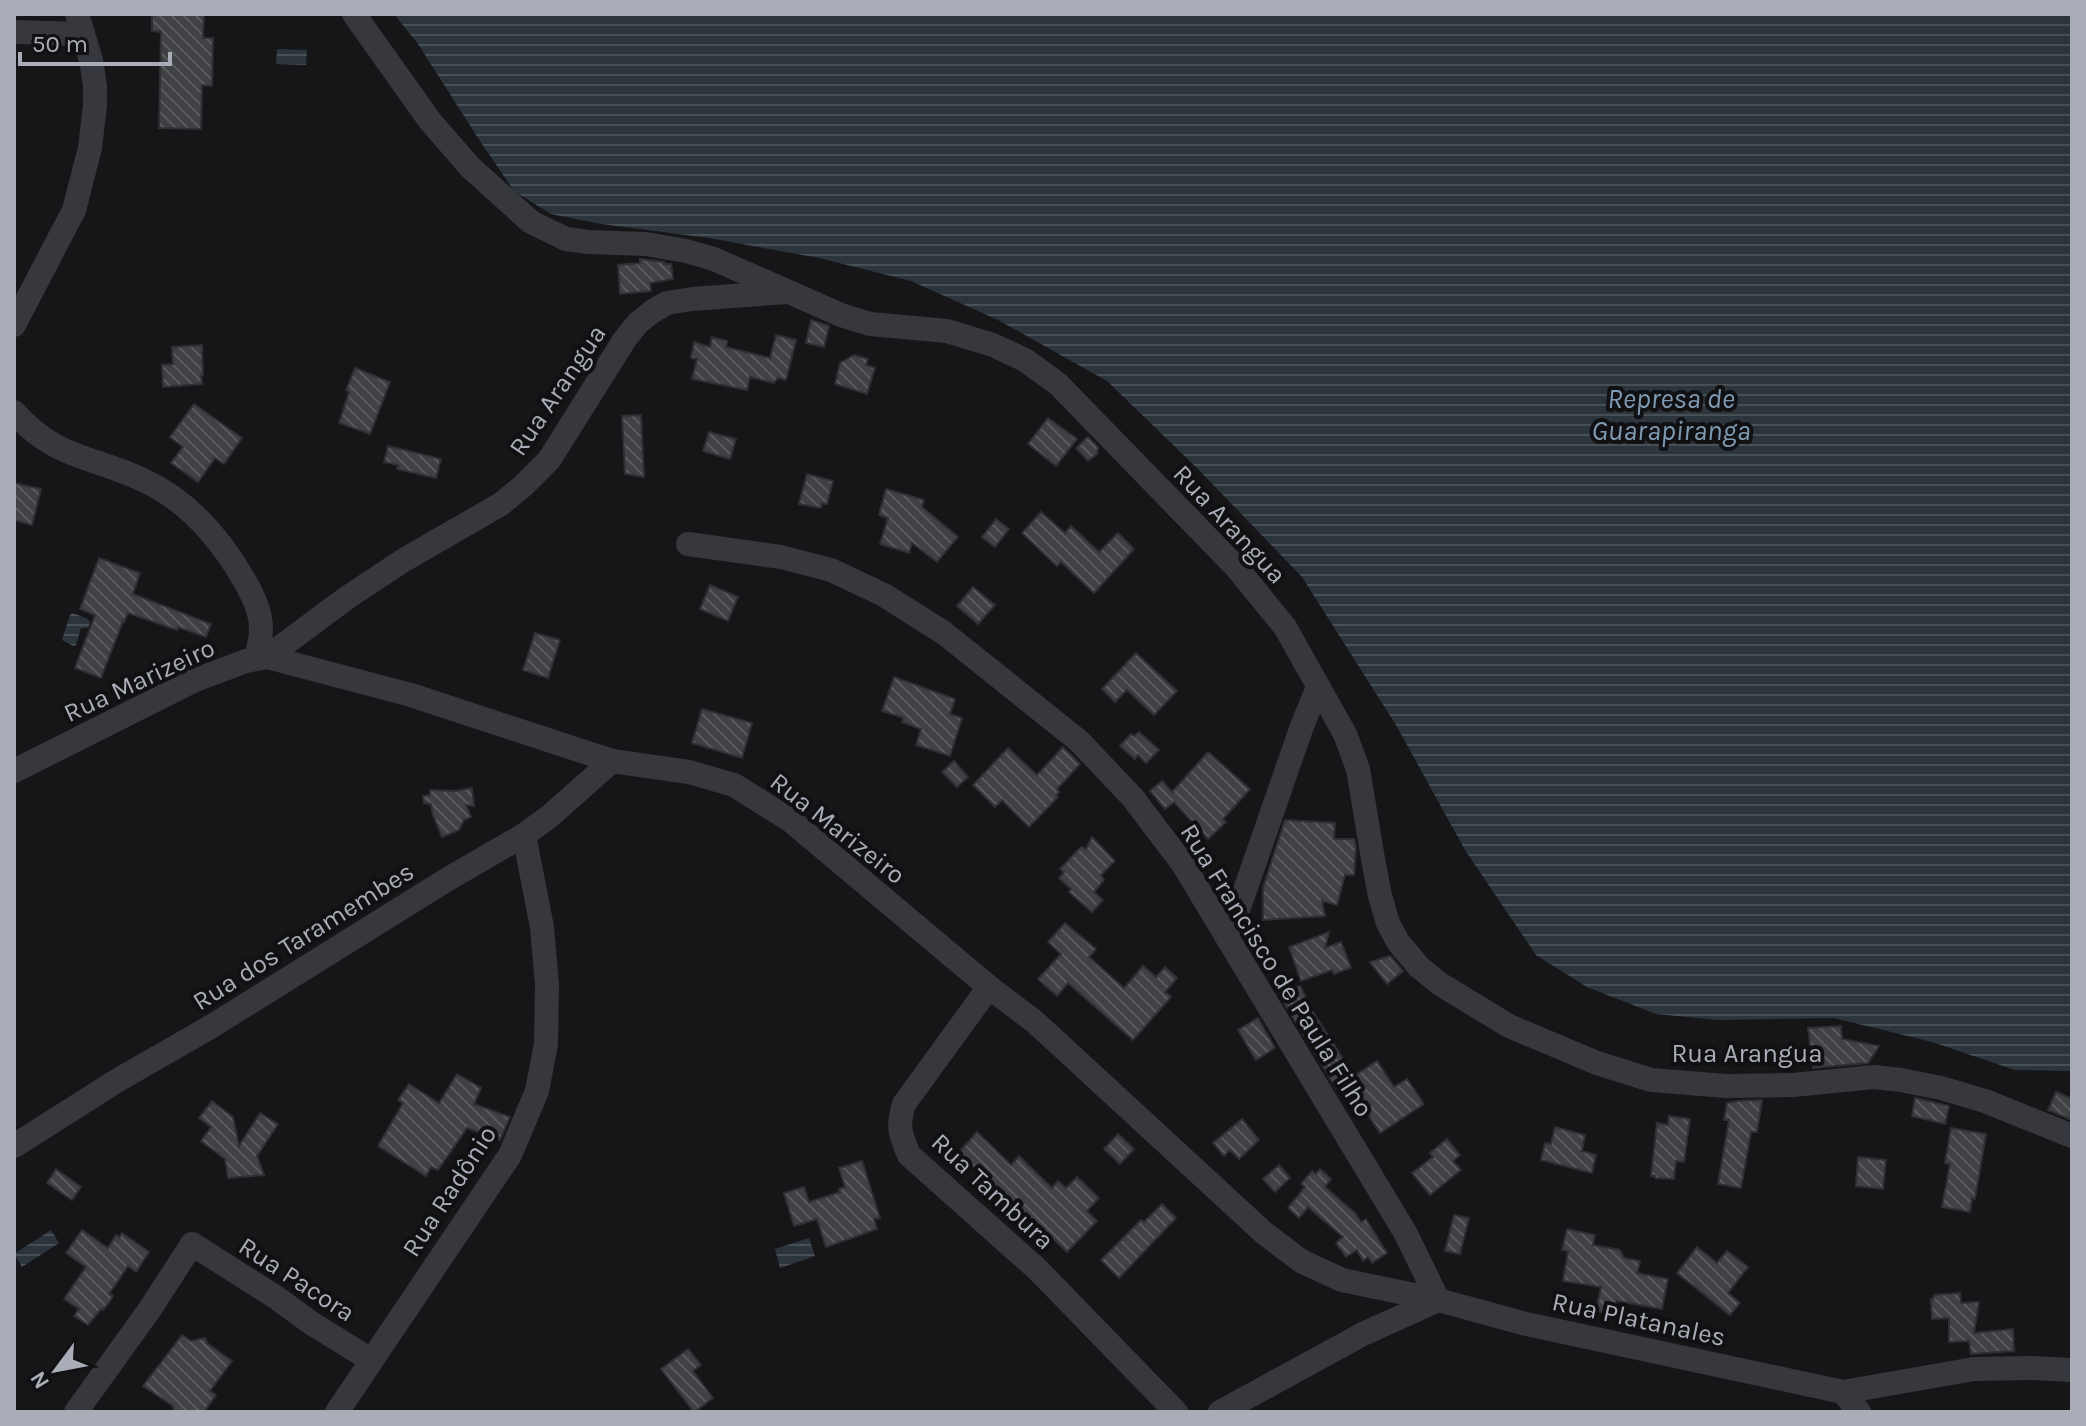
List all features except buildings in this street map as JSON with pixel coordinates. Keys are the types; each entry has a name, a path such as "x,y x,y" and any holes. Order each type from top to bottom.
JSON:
{"street":[{"path":"354,14 430,121 470,167 531,222 566,239 646,244 700,255 790,292"},
{"path":"14,32 80,24 93,73 95,105 90,148 74,210 14,325"},
{"name":"Rua Arangua","path":"261,658 404,560 501,504 523,486 549,460 625,339 638,323 667,303 790,292 841,315 870,324 947,331 993,345 1025,360 1058,384 1236,567 1285,627 1345,734 1358,769 1380,896 1388,923 1398,942 1419,967 1440,984 1509,1026 1597,1063 1651,1080 1740,1086 1793,1085 1874,1077 1901,1080 1985,1101 2072,1136"},
{"path":"14,412 42,439 78,457 142,479 163,490 204,524 236,566 257,606 262,621 261,658"},
{"name":"Rua Francisco de Paula Filho","path":"688,544 781,557 831,570 884,595 944,633 1079,741 1133,798 1183,864 1406,1234 1438,1300"},
{"name":"Rua Marizeiro","path":"14,771 195,680 261,658 398,691 612,761 689,772 734,785 790,820 1035,1022 1263,1232 1301,1261 1342,1280 1438,1300"},
{"path":"1228,939 1318,687"},
{"name":"Rua dos Taramembes","path":"14,1146 524,835 612,761"},
{"name":"Rua Radônio","path":"337,1412 510,1155 537,1091 546,1044 547,985 542,927 524,835"},
{"name":"Rua Tambura","path":"989,987 904,1104 900,1133 909,1155 1037,1269 1176,1412"},
{"name":"Rua Pacora","path":"76,1412 158,1298 192,1244 371,1360"},
{"path":"1220,1412 1363,1334 1438,1300"},
{"name":"Rua Platanales","path":"1438,1300 1526,1324 1843,1392 1974,1369 2072,1370"},
{"path":"1843,1392 1859,1412"}],"water":[{"name":"Represa de Guarapiranga","path":"394,14 2072,14 2072,1071 2015,1070 1932,1042 1834,1018 1718,1020 1656,1014 1587,987 1536,955 1465,850 1396,725 1302,577 1198,469 1107,381 998,320 911,281 819,258 551,214 514,191 418,44"},
{"path":"277,49 307,50 306,65 276,64"},
{"path":"73,613 90,622 88,628 81,628 73,646 62,640"},
{"path":"51,1230 59,1243 22,1267 14,1254"},
{"path":"809,1238 815,1256 780,1268 775,1249"}]}
